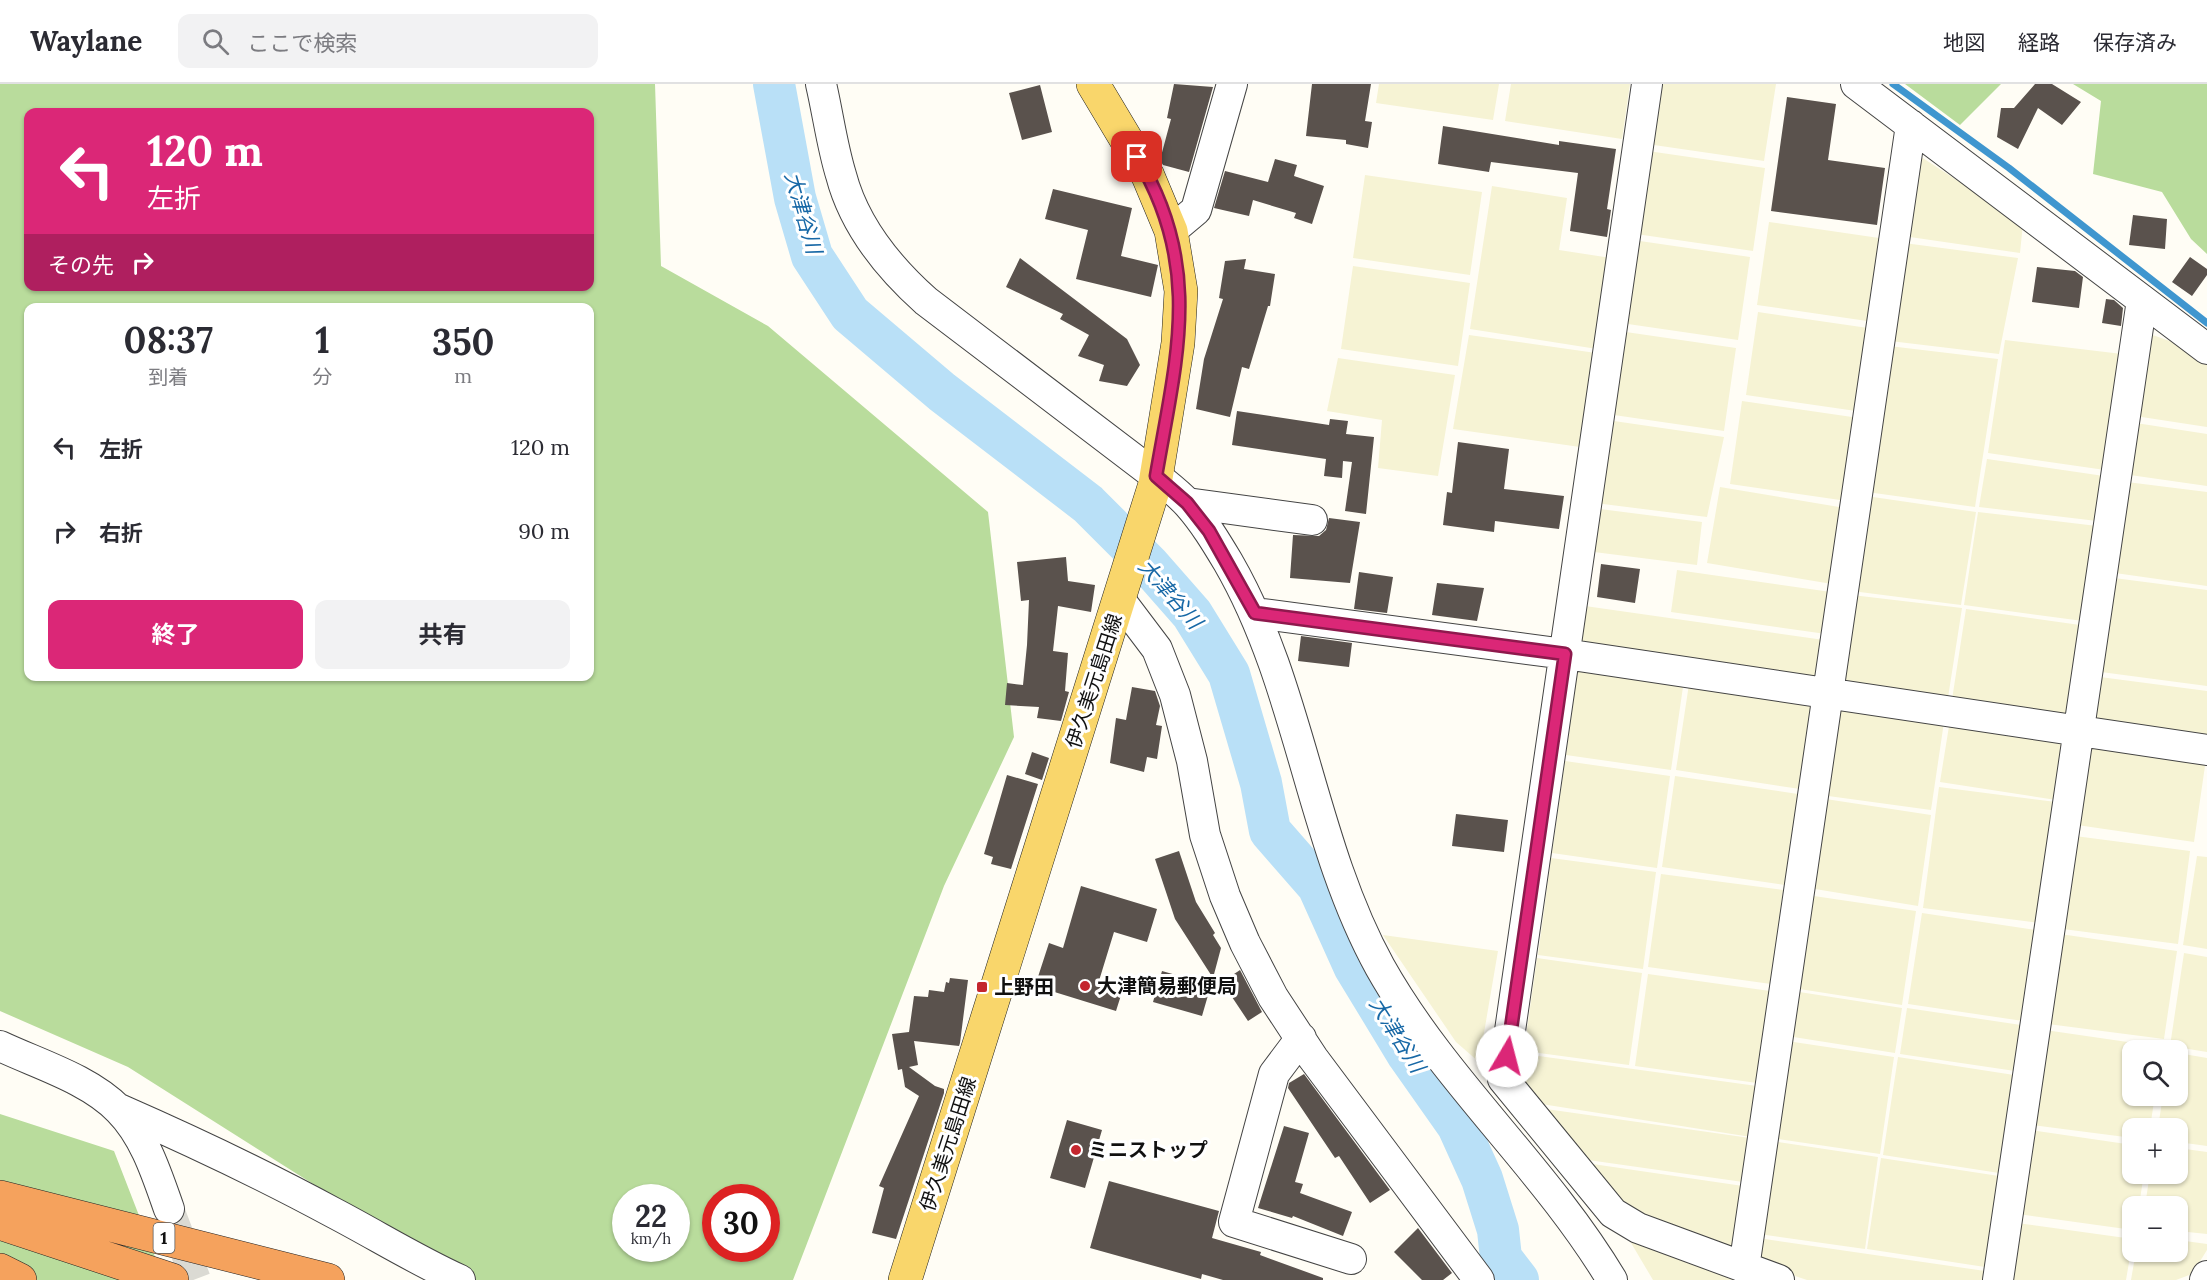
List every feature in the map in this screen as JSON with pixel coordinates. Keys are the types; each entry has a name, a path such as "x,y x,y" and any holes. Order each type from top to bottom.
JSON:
{"highway":[{"name":"1","path":"0,1197 328,1280"},
{"name":"1","path":"0,1223 172,1280"},
{"path":"0,1270 20,1280"}],"main road":[{"name":"伊久美元島田線","path":"905,1280 1156,480 1178,344 1181,291 1171,231 1148,176 1093,84"}],"street":[{"path":"821,84 841,177 855,211 894,272 926,301 1187,503 1209,531 1255,613 1275,668 1332,851 1359,922 1379,966 1423,1037 1587,1239 1612,1280"},
{"path":"1171,231 1196,210 1232,84"},
{"path":"1647,84 1503,1079 1613,1213 1638,1228 1779,1280"},
{"path":"1856,84 2207,349"},
{"path":"1744,1268 1911,125"},
{"path":"1998,1280 2142,300"},
{"path":"1187,503 1312,520"},
{"path":"1121,595 1157,649 1175,695 1192,761 1205,835 1225,896 1263,979 1361,1124 1479,1280"},
{"path":"1255,613 1565,654 2207,750"},
{"path":"1301,1038 1274,1074 1234,1222 1351,1259"},
{"path":"0,1046 88,1087 118,1109 205,1146 334,1213 426,1265 460,1280"},
{"path":"118,1109 133,1128 155,1169 169,1209"}],"shaded area":[{"path":"1379,84 1499,84 1493,120 1376,103"},
{"path":"1511,84 1630,84 1622,139 1505,121"},
{"path":"1656,84 1776,84 1764,161 1647,144"},
{"path":"1648,151 1765,168 1753,251 1636,234"},
{"path":"1915,153 2023,223 2020,253 1903,236"},
{"path":"1365,175 1482,192 1470,275 1353,258"},
{"path":"1492,186 1567,198 1559,250 1611,258 1597,349 1470,329"},
{"path":"1769,222 1886,239 1874,322 1757,305"},
{"path":"1633,240 1750,257 1738,340 1621,323"},
{"path":"1904,243 2018,258 1999,354 1890,341"},
{"path":"1353,266 1470,283 1458,366 1341,349"},
{"path":"1758,312 1875,329 1863,412 1746,395"},
{"path":"1619,331 1736,348 1724,431 1607,414"},
{"path":"2147,333 2195,350 2207,358 2207,427 2135,416"},
{"path":"1469,335 1596,353 1580,447 1453,429"},
{"path":"2005,340 2122,354 2105,470 1988,453"},
{"path":"1889,346 1998,359 1975,507 1867,492"},
{"path":"1338,358 1455,375 1438,476 1378,468 1382,420 1327,411"},
{"path":"1742,401 1859,418 1847,501 1730,484"},
{"path":"1607,420 1724,437 1707,517 1595,503"},
{"path":"2136,423 2207,434 2207,486 2130,475"},
{"path":"1987,459 2104,476 2097,521 1979,507"},
{"path":"2127,482 2207,492 2207,586 2115,573"},
{"path":"1720,487 1845,508 1832,584 1707,563"},
{"path":"1866,496 1976,512 1961,605 1852,591"},
{"path":"1600,509 1702,522 1697,565 1594,552"},
{"path":"1978,512 2097,526 2083,621 1964,605"},
{"path":"1677,570 1831,592 1826,634 1671,612"},
{"path":"2114,578 2207,590 2207,686 2101,672"},
{"path":"1852,595 1962,608 1947,704 1838,689"},
{"path":"1585,606 1824,640 1818,684 1579,651"},
{"path":"1966,609 2080,625 2068,723 1951,706"},
{"path":"1578,666 1684,680 1671,770 1566,755"},
{"path":"2100,677 2207,691 2207,741 2094,725"},
{"path":"1689,684 1813,702 1800,789 1676,770"},
{"path":"1834,706 1944,722 1931,810 1821,795"},
{"path":"1950,720 2066,738 2056,800 1940,782"},
{"path":"2089,743 2206,759 2194,842 2077,825"},
{"path":"1565,761 1670,776 1657,868 1552,853"},
{"path":"1675,776 1798,794 1785,885 1662,867"},
{"path":"1939,787 2056,802 2040,923 1923,908"},
{"path":"1819,798 1931,815 1918,906 1809,888"},
{"path":"2075,836 2190,851 2178,944 2063,929"},
{"path":"2197,856 2207,857 2207,949 2183,945"},
{"path":"1551,858 1656,872 1643,969 1538,955"},
{"path":"1661,874 1783,890 1771,984 1648,967"},
{"path":"1807,895 1916,911 1902,1005 1793,988"},
{"path":"1922,913 2036,930 2023,1021 1908,1004"},
{"path":"2060,934 2177,951 2164,1039 2048,1024"},
{"path":"1383,935 1498,951 1479,1062 1456,1042"},
{"path":"2184,953 2207,957 2207,1052 2188,1049 2188,1040 2171,1040"},
{"path":"1537,958 1642,973 1629,1065 1524,1051"},
{"path":"1648,974 1770,991 1757,1083 1635,1066"},
{"path":"1793,991 1902,1008 1895,1053 1787,1036"},
{"path":"1907,1008 2021,1025 2015,1071 1900,1054"},
{"path":"2045,1030 2122,1041 2122,1106 2153,1106 2152,1118 2122,1118 2122,1137 2032,1125"},
{"path":"1787,1041 1894,1057 1880,1154 1772,1138"},
{"path":"1524,1054 1757,1086 1751,1137 1535,1103 1517,1084"},
{"path":"2188,1055 2207,1058 2207,1146 2188,1143 2188,1118 2160,1118 2161,1106 2188,1106"},
{"path":"1898,1057 2014,1075 1999,1173 1883,1155"},
{"path":"1539,1108 1750,1138 1743,1182 1574,1158"},
{"path":"2030,1130 2122,1143 2122,1184 2142,1184 2141,1196 2122,1196 2122,1228 2018,1214"},
{"path":"1772,1141 1878,1157 1865,1249 1759,1234"},
{"path":"2188,1149 2207,1152 2207,1234 2188,1232 2188,1196 2147,1196 2148,1184 2188,1184"},
{"path":"1881,1158 1999,1176 1985,1267 1867,1249"},
{"path":"1579,1162 1743,1186 1733,1249 1621,1209"},
{"path":"2017,1223 2122,1237 2122,1262 2129,1262 2126,1280 2007,1280"},
{"path":"1624,1231 1761,1280 1653,1280"},
{"path":"1758,1238 1985,1271 1984,1280 1807,1280 1756,1263"},
{"path":"2188,1241 2207,1244 2207,1250 2192,1274 2176,1280 2131,1280 2134,1262 2188,1262"}],"green space":[{"path":"0,84 655,84 661,266 768,326 988,512 1014,737 944,886 793,1280 465,1280 128,1067 0,1011"},
{"path":"1905,84 2001,84 1960,125"},
{"path":"2073,84 2207,84 2207,254 2191,239 2162,192 2093,174 2101,101"},
{"path":"0,1114 114,1151 164,1280 0,1280"}],"building":[{"path":"1174,84 1213,87 1189,172 1163,165 1160,160 1171,119 1167,118"},
{"path":"1312,84 1371,84 1365,121 1372,122 1368,148 1346,144 1346,140 1306,136"},
{"path":"2035,84 2052,84 2081,102 2062,125 2038,108 2018,149 1997,137 2001,108 2014,108"},
{"path":"1040,85 1052,132 1022,140 1009,93"},
{"path":"1787,97 1836,104 1828,160 1885,168 1877,225 1771,211"},
{"path":"1443,126 1559,145 1559,141 1616,149 1607,209 1611,210 1607,237 1570,231 1578,173 1491,162 1489,172 1438,164"},
{"path":"1275,159 1297,165 1294,176 1324,186 1312,224 1294,218 1296,213 1253,200 1249,216 1214,208 1225,171 1268,182"},
{"path":"1053,189 1132,208 1121,256 1158,265 1151,297 1076,279 1088,230 1045,219"},
{"path":"2133,215 2167,219 2165,249 2129,245"},
{"path":"2190,257 2207,269 2207,275 2192,296 2172,282"},
{"path":"1020,258 1127,339 1140,365 1127,386 1099,381 1104,365 1078,356 1089,335 1060,319 1063,314 1006,287"},
{"path":"1246,259 1244,269 1275,274 1270,306 1268,306 1249,369 1242,367 1230,417 1196,409 1204,359 1223,299 1219,298 1225,261"},
{"path":"2037,267 2075,271 2083,277 2079,308 2032,302"},
{"path":"2106,299 2114,300 2123,308 2121,326 2102,323"},
{"path":"1237,411 1329,425 1330,419 1348,421 1346,434 1374,437 1366,514 1345,511 1352,462 1343,461 1342,478 1324,476 1326,459 1232,445"},
{"path":"1458,442 1509,449 1504,489 1564,496 1559,529 1495,521 1494,532 1443,525 1447,492 1452,493"},
{"path":"1329,518 1360,522 1350,583 1290,578 1293,535 1319,536 1326,530"},
{"path":"1066,557 1068,581 1095,585 1091,612 1058,606 1053,651 1068,653 1065,691 1069,692 1061,721 1037,718 1039,707 1005,705 1007,683 1023,685 1027,645 1029,600 1021,601 1017,562"},
{"path":"1601,564 1640,569 1635,603 1597,597"},
{"path":"1359,572 1393,577 1387,613 1354,609"},
{"path":"1437,583 1484,588 1477,621 1432,615"},
{"path":"1301,636 1352,643 1349,667 1298,661"},
{"path":"1132,687 1155,691 1160,706 1156,725 1162,726 1157,759 1147,757 1144,772 1110,763 1116,718 1126,720"},
{"path":"1032,752 1049,758 1042,780 1025,774"},
{"path":"1007,775 1038,784 1011,869 991,864 993,857 984,854"},
{"path":"1456,814 1508,820 1504,852 1452,846"},
{"path":"1179,851 1196,902 1215,933 1213,935 1221,948 1213,978 1175,919 1155,859"},
{"path":"1081,886 1157,909 1147,942 1114,932 1098,984 1122,992 1116,1011 1035,986 1049,943 1063,948"},
{"path":"1240,970 1262,1012 1248,1021 1222,982"},
{"path":"1162,971 1211,985 1202,1016 1153,1002"},
{"path":"950,978 968,980 960,1043 959,1046 914,1041 918,1065 909,1067 935,1086 944,1089 944,1093 896,1239 872,1233 884,1188 879,1186 919,1096 905,1087 902,1069 898,1070 892,1034 909,1032 914,996 928,997 929,990 944,992 946,982 949,983"},
{"path":"1304,1074 1390,1190 1370,1203 1339,1156 1335,1158 1288,1088 1289,1083"},
{"path":"1067,1120 1102,1130 1085,1188 1050,1178"},
{"path":"1284,1126 1309,1133 1295,1182 1303,1184 1300,1193 1352,1212 1343,1236 1293,1216 1292,1218 1258,1208"},
{"path":"1109,1181 1219,1211 1212,1238 1261,1252 1260,1255 1323,1278 1323,1280 1223,1280 1202,1274 1201,1279 1090,1248"},
{"path":"1418,1228 1452,1273 1443,1280 1422,1280 1394,1252"}],"waterway":[{"name":"大津谷川","path":"774,84 795,198 812,256 850,314 942,392 1088,504 1149,565 1192,614 1229,674 1261,783 1270,831 1318,886 1354,966 1408,1055 1458,1126 1482,1179 1498,1230 1501,1258 1518,1280"},
{"path":"1893,84 2009,168 2207,323"}],"tunnel":[{"path":"169,1209 196,1280"}],"place":[{"name":"大津簡易郵便局","path":"1085,986"},
{"name":"上野田","path":"982,987"},
{"name":"ミニストップ","path":"1076,1150"}],"route":[{"path":"1137,157 1159,198 1171,231 1181,291 1178,344 1156,476 1187,503 1209,531 1251,602 1255,613 1565,654 1507,1056"}]}
